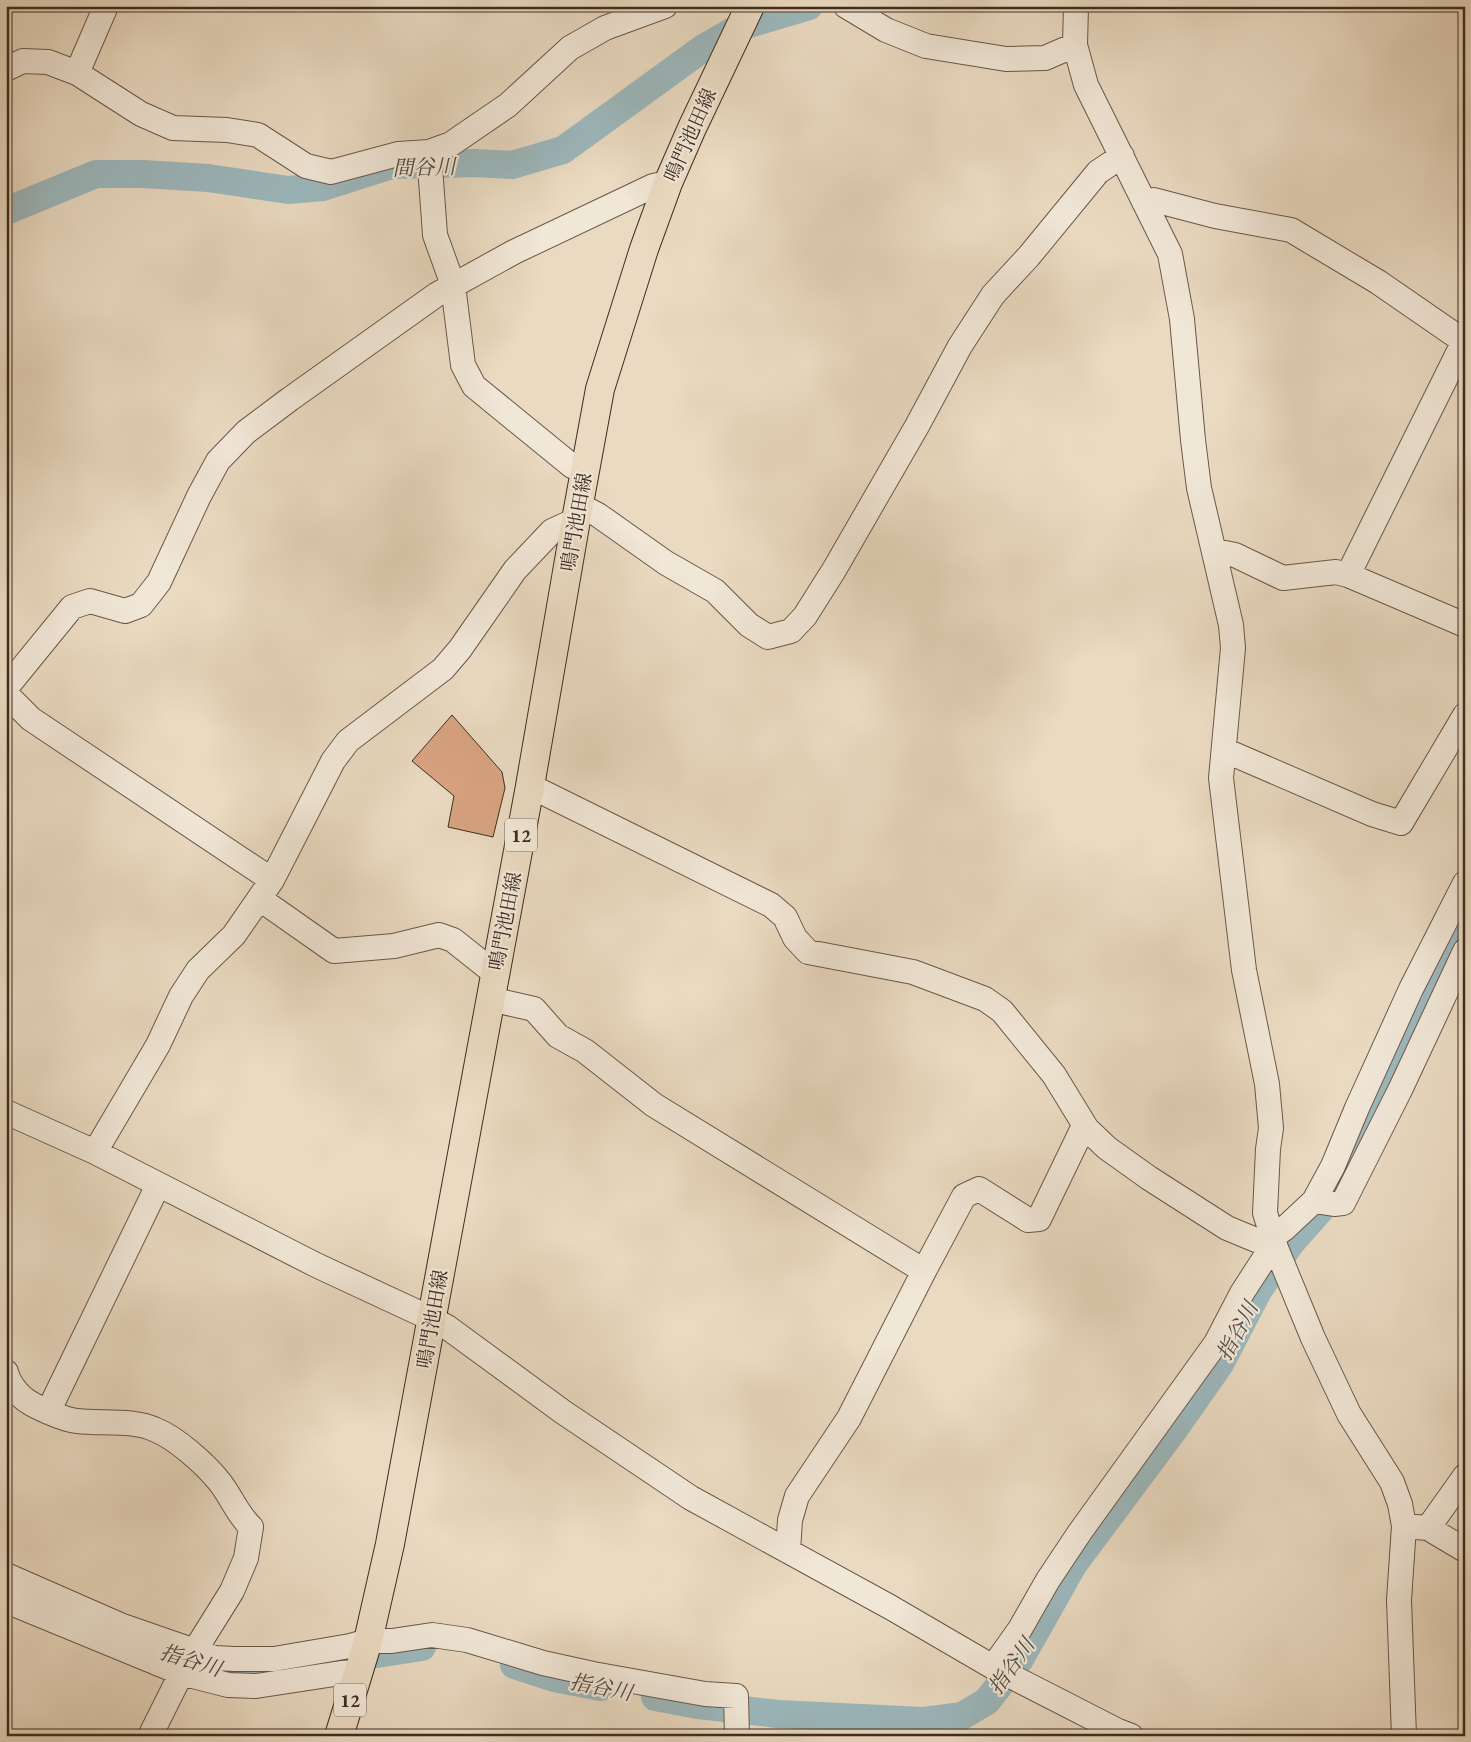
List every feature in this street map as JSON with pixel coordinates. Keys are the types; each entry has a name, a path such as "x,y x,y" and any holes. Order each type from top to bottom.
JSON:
{"main road":[{"name":"鳴門池田線","path":"339,1736 364,1656 390,1544 530,786 600,389 644,249 668,183 749,9"}],"street":[{"path":"77,73 106,6"},
{"path":"6,69 23,61 48,62 77,73 141,114 174,128 227,130 258,135 306,166 330,172 398,154 430,160 508,105 570,48 605,28 665,6"},
{"path":"846,6 886,30 926,46 1006,59 1045,58 1075,45"},
{"path":"1076,6 1075,45 1086,85 1170,254 1177,288 1182,319 1199,488 1231,625 1233,648 1221,778 1244,970 1267,1084 1271,1128 1268,1148 1265,1213 1312,1338 1349,1414 1392,1482 1400,1504 1404,1526 1399,1600 1404,1736"},
{"path":"95,1152 158,1045 181,996 198,970 234,935 266,889 333,761 348,741 443,668 460,649 516,570 552,531 577,512 598,515 666,563 715,591 749,625 768,637 791,631 805,616 834,570 917,426 960,346 992,295 1029,256 1098,172 1122,156"},
{"path":"430,160 435,235 454,285 463,365 474,386 572,466 585,470"},
{"path":"6,688 72,607 90,601 125,611 141,604 159,582 199,496 218,462 246,432 436,295 514,252 645,190 668,183"},
{"path":"1144,202 1154,200 1215,216 1291,230 1378,282 1464,341 1348,575"},
{"path":"1215,551 1235,555 1283,578 1336,572 1348,575 1465,625"},
{"path":"6,694 31,719 266,889 334,951 394,946 439,935 453,940 487,967 495,971"},
{"path":"1224,750 1372,814 1401,823 1465,715"},
{"path":"530,786 771,905 785,917 794,938 808,952 913,972 985,998 1002,1011 1054,1075 1087,1129 1107,1148 1148,1178 1227,1228 1277,1248"},
{"path":"1322,1202 1343,1203 1400,1090 1465,883"},
{"path":"1003,1673 1020,1629 1048,1580 1080,1532 1216,1344 1242,1293 1277,1248 1284,1229 1322,1202 1357,1108 1437,972 1465,951"},
{"path":"490,999 534,1009 558,1036 585,1050 654,1105 924,1271"},
{"path":"6,1112 95,1152 316,1265 447,1327 563,1412 664,1482 732,1522 890,1607 1003,1673 1131,1736"},
{"path":"788,1551 790,1520 797,1496 849,1418 964,1196 979,1189 1028,1220 1039,1219 1081,1132 1087,1129"},
{"path":"48,1412 158,1185"},
{"path":"6,1372 8,1380 22,1398 48,1412 75,1421 130,1423 156,1430 187,1450 219,1480 242,1518 250,1526 246,1558 232,1590 188,1661 150,1736"},
{"path":"1428,1528 1465,1476"},
{"path":"1404,1526 1428,1528 1465,1550"},
{"path":"6,1575 120,1624 228,1685 256,1686 342,1673 364,1656 392,1641 432,1635 467,1640 544,1663 593,1674 705,1694 736,1696 738,1736"},
{"path":"6,1601 188,1661 216,1658 274,1659 350,1646 364,1656"}],"path":[{"path":"6,256 12,263"}],"building":[{"path":"452,715 502,772 505,788 493,837 448,827 454,796 412,761"}],"waterway":[{"name":"間谷川","path":"6,211 96,174 143,174 208,178 288,190 323,187 392,165 475,163 512,165 563,150 702,49 742,26 809,6"},
{"name":"指谷川","path":"655,1697 698,1705 778,1714 924,1721 962,1716 987,1701 1020,1659 1073,1565 1173,1431 1220,1364 1258,1291 1290,1244 1320,1210 1346,1169 1465,923"},
{"name":"指谷川","path":"134,1641 160,1652 220,1672 254,1673 422,1647"},
{"name":"指谷川","path":"514,1665 554,1678 601,1687"}]}
